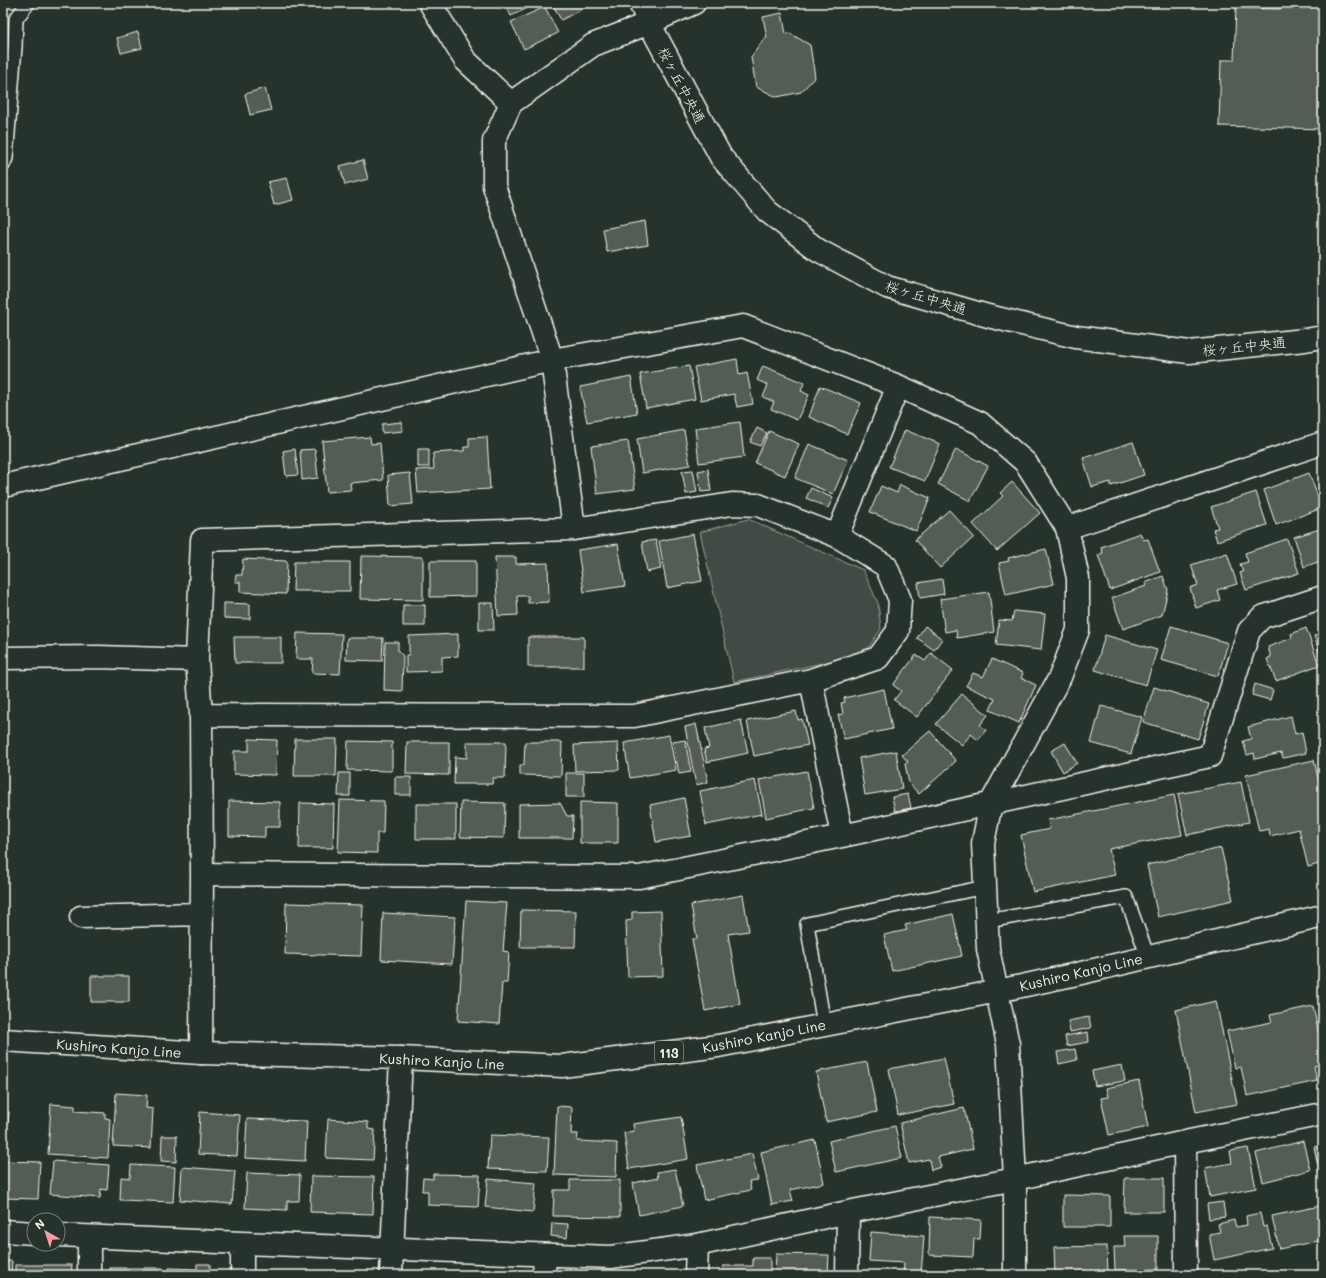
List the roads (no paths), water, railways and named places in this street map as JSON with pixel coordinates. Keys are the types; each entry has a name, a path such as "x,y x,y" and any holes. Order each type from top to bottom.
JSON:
{"street":[{"path":"430,3 465,60 511,103"},
{"name":"桜ヶ丘中央通","path":"640,3 720,158 767,211 818,250 888,287 988,316 1076,337 1189,352 1323,337"},
{"path":"574,529 552,360 494,186 494,141 511,103 593,45 694,3"},
{"path":"3,486 552,360 743,326 898,386 980,423 1026,463 1068,528 1078,578 1078,630 1060,677 991,803 983,843 988,949 1008,1044 1015,1179 1015,1275"},
{"path":"837,536 898,386"},
{"path":"1068,528 1323,443"},
{"path":"201,715 634,716 811,680 878,658 898,631 900,600 886,566 837,536 758,505 732,504 574,529 202,540 197,660 201,715 201,1053"},
{"path":"202,874 639,877 842,836 1210,756 1250,631 1262,617 1323,597"},
{"path":"3,658 197,660"},
{"path":"811,680 842,836"},
{"path":"81,917 201,914"},
{"name":"Kushiro Kanjo Line","path":"3,1040 201,1053 401,1058 562,1066 718,1046 998,991 1323,916"},
{"path":"391,1275 391,1248 401,1058"},
{"path":"66,1235 242,1244 391,1248 545,1265 697,1245 848,1212 1015,1179 1184,1142 1323,1114"},
{"path":"1184,1142 1186,1275"},
{"path":"847,1275 848,1212"},
{"path":"3,1231 26,1232"},
{"path":"89,1237 89,1275"},
{"path":"242,1244 242,1275"},
{"path":"696,1275 697,1245"}],"lane":[{"path":"3,165 6,158 16,47 16,19 28,3"},
{"path":"824,1025 807,924 985,887"},
{"path":"987,921 1126,897 1148,957"}]}
